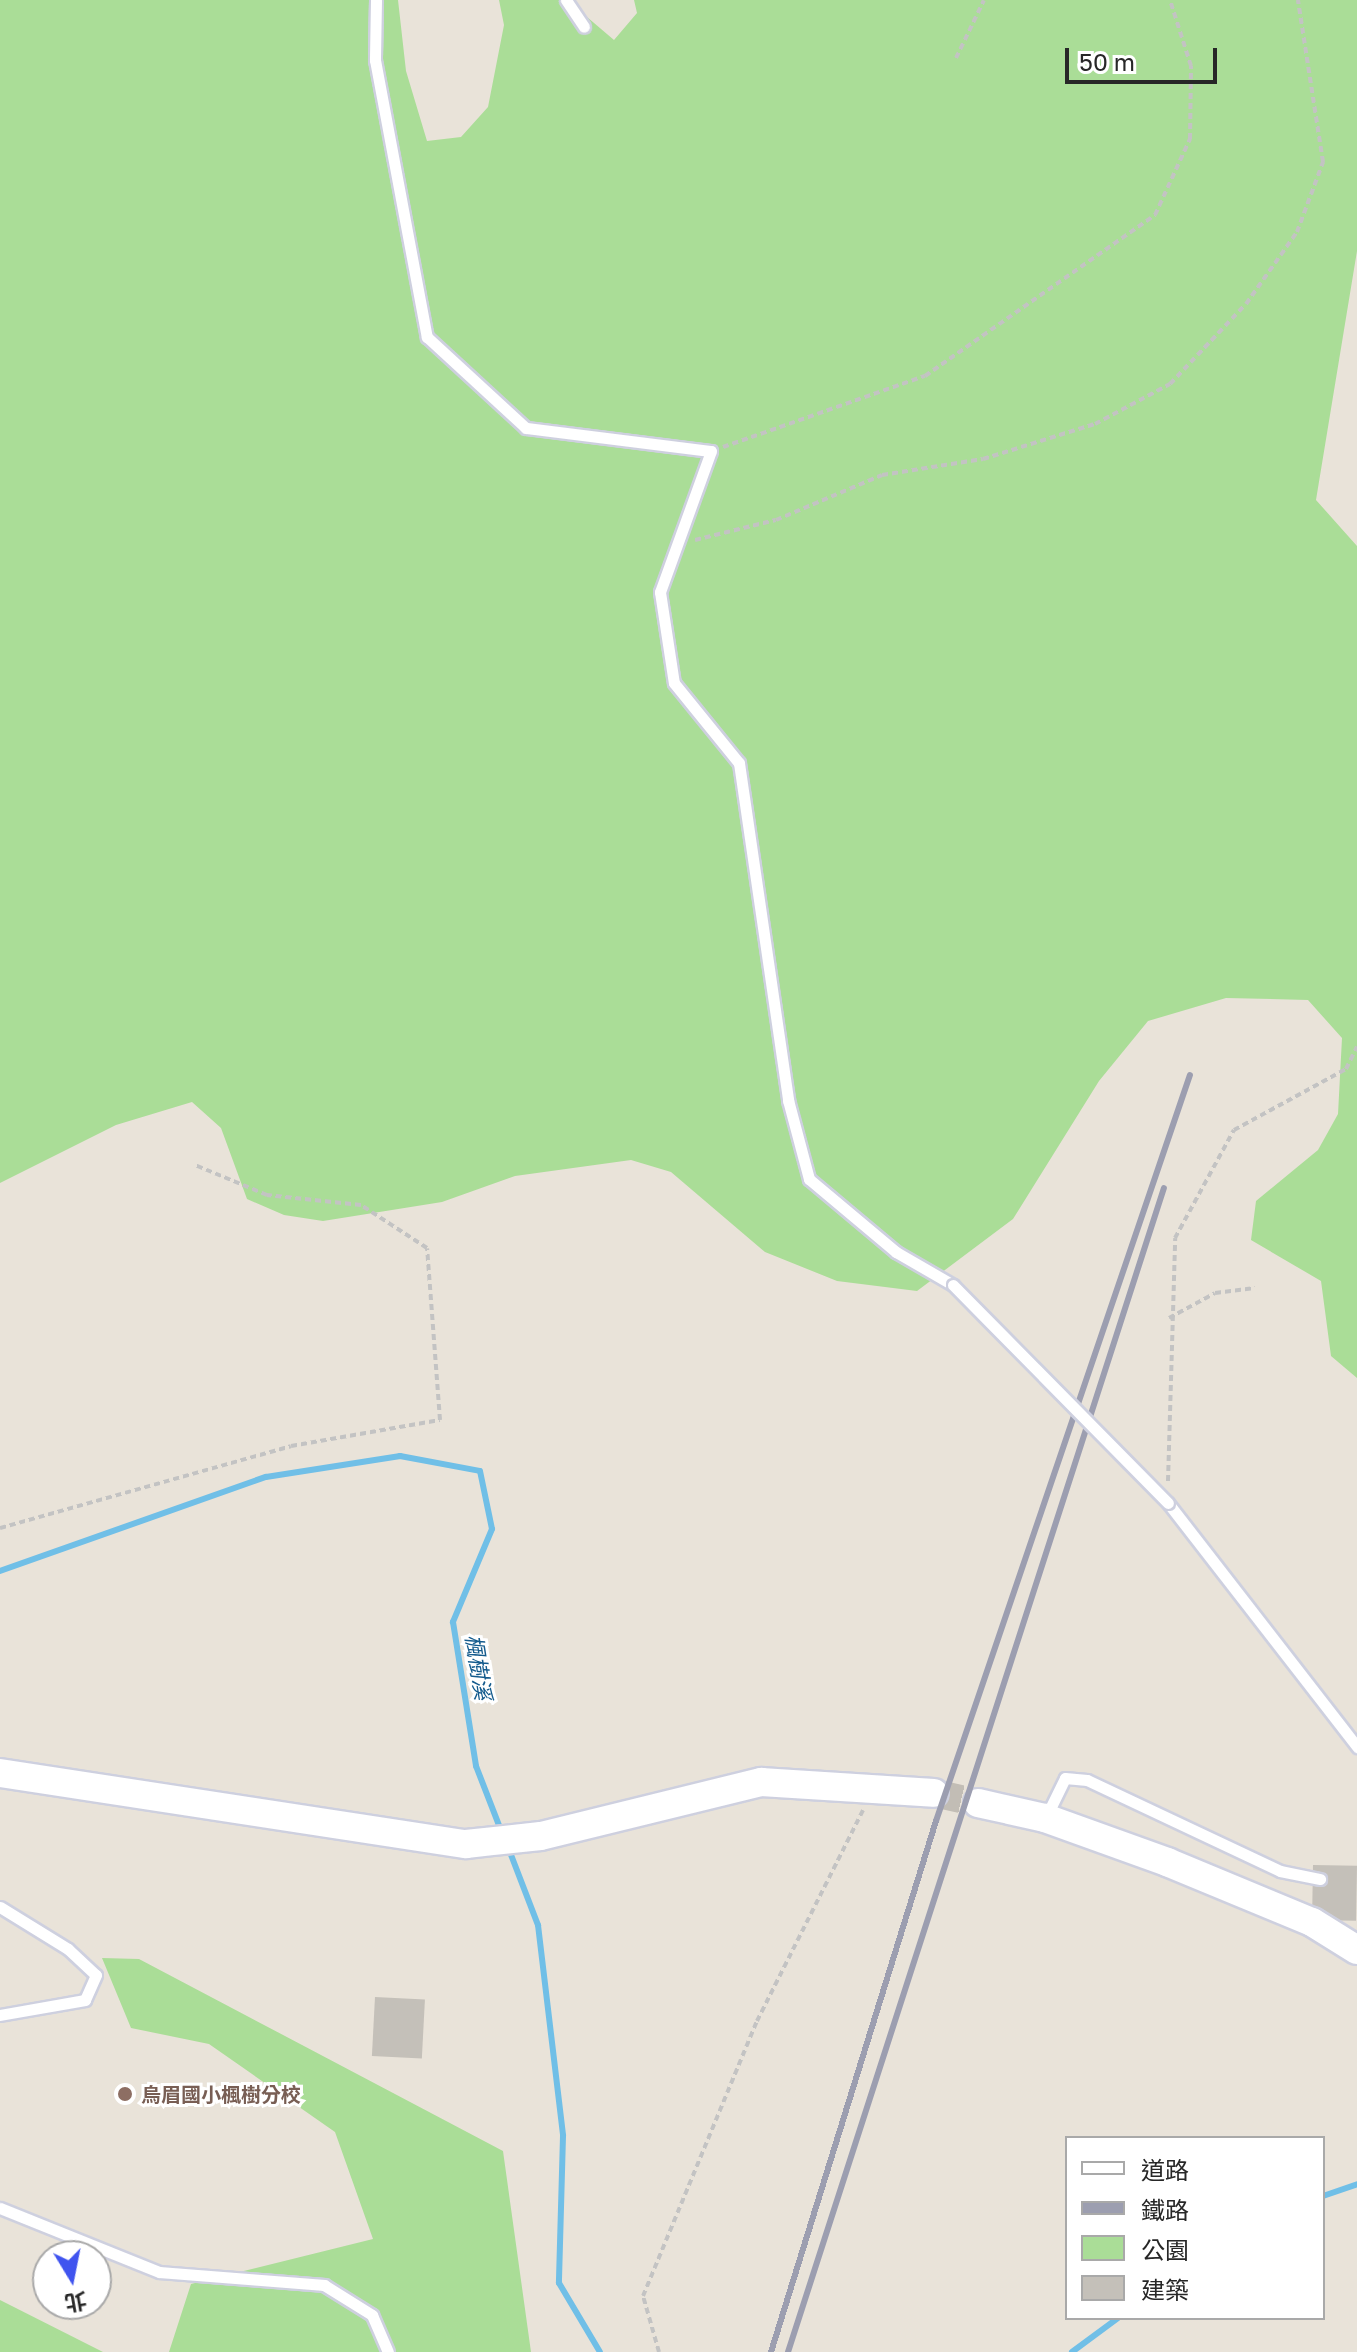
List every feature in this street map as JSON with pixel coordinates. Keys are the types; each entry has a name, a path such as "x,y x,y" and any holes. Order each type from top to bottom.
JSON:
{"street":[{"path":"0,1773 466,1844 541,1836 761,1782 934,1793"},
{"path":"978,1803 1045,1818 1312,1922 1357,1950"}],"lane":[{"path":"376,0 375,60 427,337 526,428 711,451 660,592 674,683 739,763 788,1100 809,1179 896,1252 953,1285 1168,1503 1357,1747"},
{"path":"566,0 584,27"},
{"path":"1045,1818 1065,1778 1087,1780 1280,1871 1320,1879"},
{"path":"0,1907 68,1949 96,1975 85,2000 0,2015"},
{"path":"0,2208 159,2272 324,2285 372,2315 388,2352"}],"path":[{"path":"956,58 984,0"},
{"path":"711,451 925,376 1155,215 1190,139 1191,66 1170,0"},
{"path":"677,545 776,520 882,475 983,459 1095,424 1170,384 1246,304 1297,232 1323,162 1298,0"},
{"path":"1168,1503 1169,1318 1175,1238 1234,1130 1346,1069 1357,1046"},
{"path":"0,1528 291,1446 440,1420 427,1248 361,1205 267,1195 195,1165"},
{"path":"1169,1318 1215,1293 1255,1288"},
{"path":"659,2352 643,2296 757,2021 873,1789"}],"green space":[{"path":"0,0 398,0 406,71 427,141 461,137 488,107 504,25 499,0 567,0 614,40 637,13 634,0 1357,0 1357,251 1316,500 1357,546 1357,1378 1331,1356 1321,1281 1251,1240 1256,1201 1318,1150 1338,1114 1342,1038 1308,1000 1226,998 1148,1021 1099,1081 1013,1219 917,1291 837,1281 765,1252 671,1172 631,1160 515,1176 442,1202 323,1221 284,1215 247,1199 221,1128 192,1102 116,1125 0,1183"},
{"path":"102,1958 139,1959 503,2151 531,2352 169,2352 191,2284 373,2239 335,2132 209,2044 131,2028"},
{"path":"0,2300 32,2316 32,2320 40,2320 103,2352 0,2352"}],"building":[{"path":"1313,1865 1357,1866 1356,1921 1312,1920"},
{"path":"375,1997 425,2000 422,2059 372,2056"}],"waterway":[{"name":"楓樹溪","path":"0,1571 266,1477 400,1456 480,1471 492,1529 453,1622 476,1766 502,1833"},
{"name":"楓樹溪","path":"508,1847 538,1925 563,2136 559,2283 600,2352"},
{"name":"楓樹溪","path":"1325,2195 1357,2184"},
{"name":"楓樹溪","path":"1072,2352 1115,2320"}],"tunnel":[{"path":"934,1793 978,1803"}],"railway":[{"path":"771,2352 936,1821 1190,1075"},
{"path":"788,2352 1164,1188"}],"place":[{"name":"烏眉國小楓樹分校","path":"125,2094"}]}
